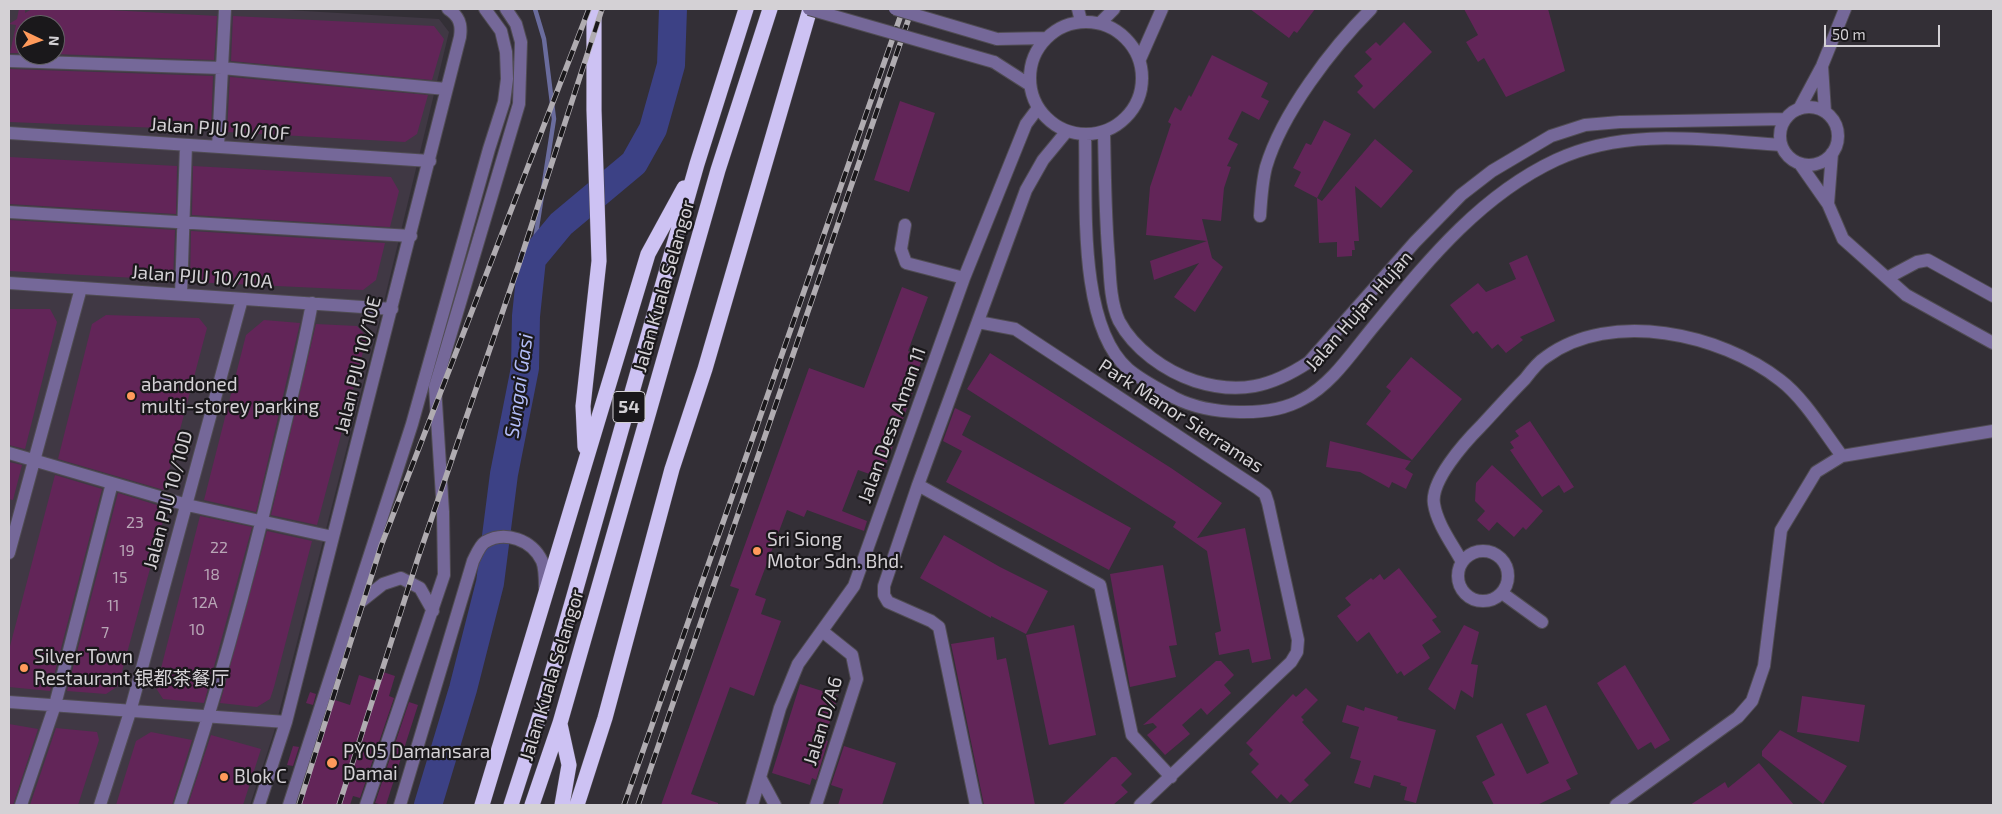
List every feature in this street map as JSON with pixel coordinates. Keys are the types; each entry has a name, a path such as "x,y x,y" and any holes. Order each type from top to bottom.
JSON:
{"highway":[{"path":"586,458 583,406 599,261 594,110 594,9"},
{"name":"Jalan Kuala Selangor","path":"511,805 540,716 697,164 746,9"},
{"name":"Jalan Kuala Selangor","path":"532,805 560,723 718,170 770,9"},
{"path":"577,805 605,718 672,469 705,369 809,9"},
{"path":"482,805 648,254 697,164"},
{"path":"560,723 569,765 562,805"}],"street":[{"path":"218,147 225,9"},
{"path":"289,805 412,424 489,148 504,102 507,79 506,52 501,31 485,9"},
{"path":"366,805 444,576 436,388 519,104 520,42 516,24 506,9"},
{"path":"809,9 994,62 1030,85"},
{"path":"895,9 997,39 1046,38"},
{"path":"1100,23 1114,9"},
{"path":"1140,59 1162,9"},
{"path":"1260,216 1266,167 1275,142 1295,105 1349,31 1371,9"},
{"path":"1832,153 1818,164 1800,164 1792,160 1781,145 1782,127 1786,119 1799,109 1822,66 1845,9"},
{"name":"Jalan PJU 10/10E","path":"259,805 286,722 430,161 462,27 453,13"},
{"path":"1079,15 1117,30 1131,43 1140,59 1143,77 1140,95 1132,111 1119,124 1104,132 1085,135 1067,131 1051,122 1038,108 1030,85 1031,68 1036,52 1046,38 1079,15"},
{"path":"9,60 222,68 446,89"},
{"path":"1822,66 1825,112"},
{"name":"Jalan Desa Aman 11","path":"752,805 780,708 798,664 854,586 964,278 1026,124 1038,108"},
{"path":"1799,109 1817,108 1825,112 1836,126 1836,144 1832,153 1828,204"},
{"name":"Jalan Hujan Hujan","path":"1104,132 1110,285 1118,319 1129,337 1165,368 1216,388 1242,389 1270,383 1290,375 1309,362 1414,242 1461,195 1492,171 1551,136 1586,125 1620,122 1786,119"},
{"path":"976,805 938,628 931,621 888,602 884,596 884,586 918,485 1026,190 1043,160 1067,131"},
{"name":"Jalan PJU 10/10F","path":"9,134 430,161"},
{"name":"Jalan Hujan Hujan","path":"1085,135 1091,287 1100,326 1126,368 1156,388 1183,402 1221,411 1252,412 1284,407 1310,395 1339,369 1433,255 1503,190 1558,159 1620,142 1649,138 1781,145"},
{"path":"181,294 186,145"},
{"path":"1800,164 1828,204 1843,239 1906,295 1993,343"},
{"path":"9,212 410,236"},
{"path":"906,225 901,249 906,263 964,278"},
{"path":"1887,278 1917,262 1928,260 1993,296"},
{"name":"Jalan PJU 10/10A","path":"9,283 392,309"},
{"path":"9,553 81,288"},
{"name":"Jalan PJU 10/10D","path":"100,805 130,712 242,299"},
{"path":"180,805 210,718 262,521 298,375 312,303"},
{"name":"Park Manor Sierramas","path":"978,322 1016,329 1265,494 1298,640 1297,652 1291,662 1140,805"},
{"path":"1462,562 1437,516 1433,504 1437,481 1476,431 1545,357 1567,345 1596,335 1623,332 1674,334 1706,342 1754,363 1781,381 1811,415 1842,456"},
{"path":"1980,434 1993,422"},
{"path":"1616,805 1738,717 1752,701 1764,666 1781,530 1816,472 1842,456 1993,431"},
{"path":"9,453 186,505 333,537"},
{"path":"21,805 55,705 112,483"},
{"path":"918,485 1100,585 1132,735 1171,777"},
{"path":"400,805 472,561 484,542 500,536 519,539 533,548 542,561 545,595"},
{"path":"1482,551 1494,553 1503,560 1508,571 1508,577 1502,593 1493,600 1483,602 1472,599 1464,592 1459,582 1462,562 1471,554 1482,551"},
{"path":"354,607 383,584 401,578 420,588 433,611"},
{"path":"1502,593 1542,622"},
{"name":"Jalan D/A6","path":"816,805 857,679 852,655 822,631"},
{"path":"9,702 286,722"},
{"path":"761,779 775,805"}],"shaded area":[{"path":"9,9 271,9 439,19 449,32 379,322 274,732 250,805 9,805"}],"building":[{"path":"19,9 25,9 25,13 32,9 91,9 217,16 214,60 65,54 65,15 18,15"},
{"path":"1250,9 1315,9 1297,33 1294,31 1289,38"},
{"path":"1464,9 1548,9 1565,71 1506,97 1484,58 1478,62 1466,42 1478,35"},
{"path":"233,16 434,26 444,39 432,80 231,61"},
{"path":"1404,22 1432,52 1374,109 1357,92 1363,86 1354,76 1372,59 1365,52 1376,42 1380,46"},
{"path":"15,30 15,53 10,53"},
{"path":"1212,55 1268,83 1261,97 1269,101 1259,120 1242,111 1228,139 1238,144 1227,166 1231,167 1224,188 1221,221 1202,219 1212,258 1223,267 1195,312 1174,297 1199,263 1154,280 1150,261 1207,241 1146,235 1150,187 1171,124 1168,122 1175,107 1181,111 1189,95 1191,97"},
{"path":"9,69 213,76 211,130 9,122"},
{"path":"230,77 428,95 417,134 405,142 227,132"},
{"path":"900,101 935,113 909,192 874,180"},
{"path":"1324,120 1351,134 1317,198 1294,186 1301,172 1293,168 1306,143 1311,145"},
{"path":"1375,139 1413,171 1381,208 1355,186 1359,241 1354,241 1355,250 1352,250 1352,256 1337,257 1337,242 1319,243 1317,198 1322,201"},
{"path":"9,157 177,166 176,214 9,204"},
{"path":"193,166 391,177 399,191 390,227 192,215"},
{"path":"9,220 175,230 173,280 9,271"},
{"path":"191,231 385,243 376,280 363,290 190,282"},
{"path":"1527,255 1555,321 1520,337 1523,340 1506,353 1498,344 1492,349 1477,331 1473,334 1450,305 1478,283 1486,292 1516,279 1509,263"},
{"path":"902,287 928,297 908,351 923,357 910,391 913,392 881,478 858,470 842,511 867,521 864,531 807,510 804,517 787,510 755,595 766,599 761,614 781,621 754,696 730,687 691,794 718,803 718,805 661,805 739,589 730,586 809,368 864,388"},
{"path":"9,309 50,309 57,322 25,449 9,445"},
{"name":"abandoned multi-storey parking","path":"106,315 199,318 207,328 164,490 58,459 92,324"},
{"path":"264,320 300,323 256,512 204,500 246,335"},
{"path":"316,324 357,326 367,337 317,525 271,515"},
{"path":"990,353 1171,468 1222,503 1197,538 1245,528 1271,659 1252,663 1249,649 1219,655 1215,633 1221,631 1207,551 1173,527 1176,522 967,389"},
{"path":"1411,357 1462,399 1412,460 1366,424 1391,391 1386,387"},
{"path":"955,408 971,416 962,435 1131,528 1109,570 946,482 962,451 943,441"},
{"path":"1530,421 1574,487 1564,493 1559,485 1542,497 1510,450 1514,448 1510,442 1519,436 1515,431"},
{"path":"1330,441 1411,461 1405,469 1413,474 1406,489 1392,482 1389,488 1360,472 1326,467"},
{"path":"9,462 22,465 13,500 9,499"},
{"path":"1492,465 1543,511 1526,530 1523,527 1514,537 1497,522 1489,531 1477,520 1485,511 1475,501 1476,483"},
{"path":"55,475 102,489 50,691 9,687 9,650"},
{"path":"118,493 160,506 159,508 166,510 118,686 106,694 67,691"},
{"path":"200,516 252,527 204,703 163,699 156,688"},
{"path":"267,531 312,541 274,687 270,699 257,707 220,703"},
{"path":"944,535 1000,567 1048,591 1026,634 991,616 991,618 920,578"},
{"path":"1163,565 1177,645 1169,646 1176,677 1130,687 1110,574"},
{"path":"1399,568 1437,617 1432,620 1441,632 1422,645 1430,658 1404,676 1401,671 1397,674 1369,632 1357,642 1337,616 1351,605 1345,598 1371,578 1373,580 1380,574 1384,580"},
{"path":"1074,625 1096,735 1049,745 1026,635"},
{"path":"1464,625 1479,632 1471,664 1478,665 1473,698 1461,690 1455,710 1428,689"},
{"path":"994,637 997,660 1006,658 1035,805 984,805 951,644"},
{"path":"1216,661 1221,661 1234,675 1224,685 1231,693 1207,715 1201,708 1182,725 1190,734 1165,755 1147,735 1157,727 1153,723 1143,725"},
{"path":"1625,665 1670,740 1655,749 1651,742 1638,750 1597,683"},
{"path":"380,671 395,676 389,696 394,698 360,798 353,796 350,805 297,805 332,699 350,705 359,675 377,681"},
{"path":"800,684 838,696 824,740 828,741 816,780 812,778 810,785 772,773"},
{"path":"1306,688 1318,700 1301,717 1304,720 1302,722 1331,753 1304,780 1309,785 1290,803 1281,794 1277,799 1251,772 1259,764 1249,754 1253,750 1246,743 1293,694 1296,697"},
{"path":"310,692 316,694 313,705 306,703"},
{"path":"1802,696 1865,705 1859,742 1797,732"},
{"path":"409,702 418,705 386,805 375,803"},
{"path":"1347,705 1364,711 1365,707 1398,717 1397,720 1436,730 1416,803 1404,800 1407,787 1400,785 1401,783 1374,775 1370,788 1354,783 1361,761 1350,758 1359,727 1342,722"},
{"path":"1546,705 1578,774 1566,780 1571,789 1537,805 1494,805 1482,782 1495,775 1476,736 1502,723 1527,774 1549,763 1526,714"},
{"path":"9,724 38,729 13,805 9,805"},
{"path":"56,728 97,732 99,740 78,805 30,805"},
{"path":"1780,730 1847,766 1823,804 1762,756 1762,751"},
{"path":"151,732 192,740 172,805 116,805 136,741"},
{"name":"Blok C","path":"211,735 261,749 243,805 188,805"},
{"path":"293,746 299,747 293,766 287,765"},
{"path":"844,746 896,763 882,805 838,805 843,789 831,785"},
{"path":"1112,757 1116,757 1132,774 1121,785 1128,792 1113,805 1062,805"},
{"path":"1759,763 1794,805 1690,805 1725,782 1728,788"}],"waterway":[{"path":"532,259 554,119 544,39 535,9"},
{"name":"Sungai Gasi","path":"428,805 463,689 490,583 504,474 525,368 526,316 532,259 561,224 634,163 653,129 671,65 673,9"}],"railway":[{"path":"299,805 381,546 589,9"},
{"path":"339,805 418,558 519,264 602,9"},
{"path":"624,805 903,9"},
{"path":"638,805 912,9"}],"place":[{"name":"abandoned multi-storey parking","path":"131,396"},
{"name":"Sri Siong Motor Sdn. Bhd.","path":"757,551"},
{"name":"Silver Town Restaurant 银都茶餐厅","path":"24,668"},
{"name":"PY05 Damansara Damai","path":"332,763"},
{"name":"Blok C","path":"224,777"}]}
